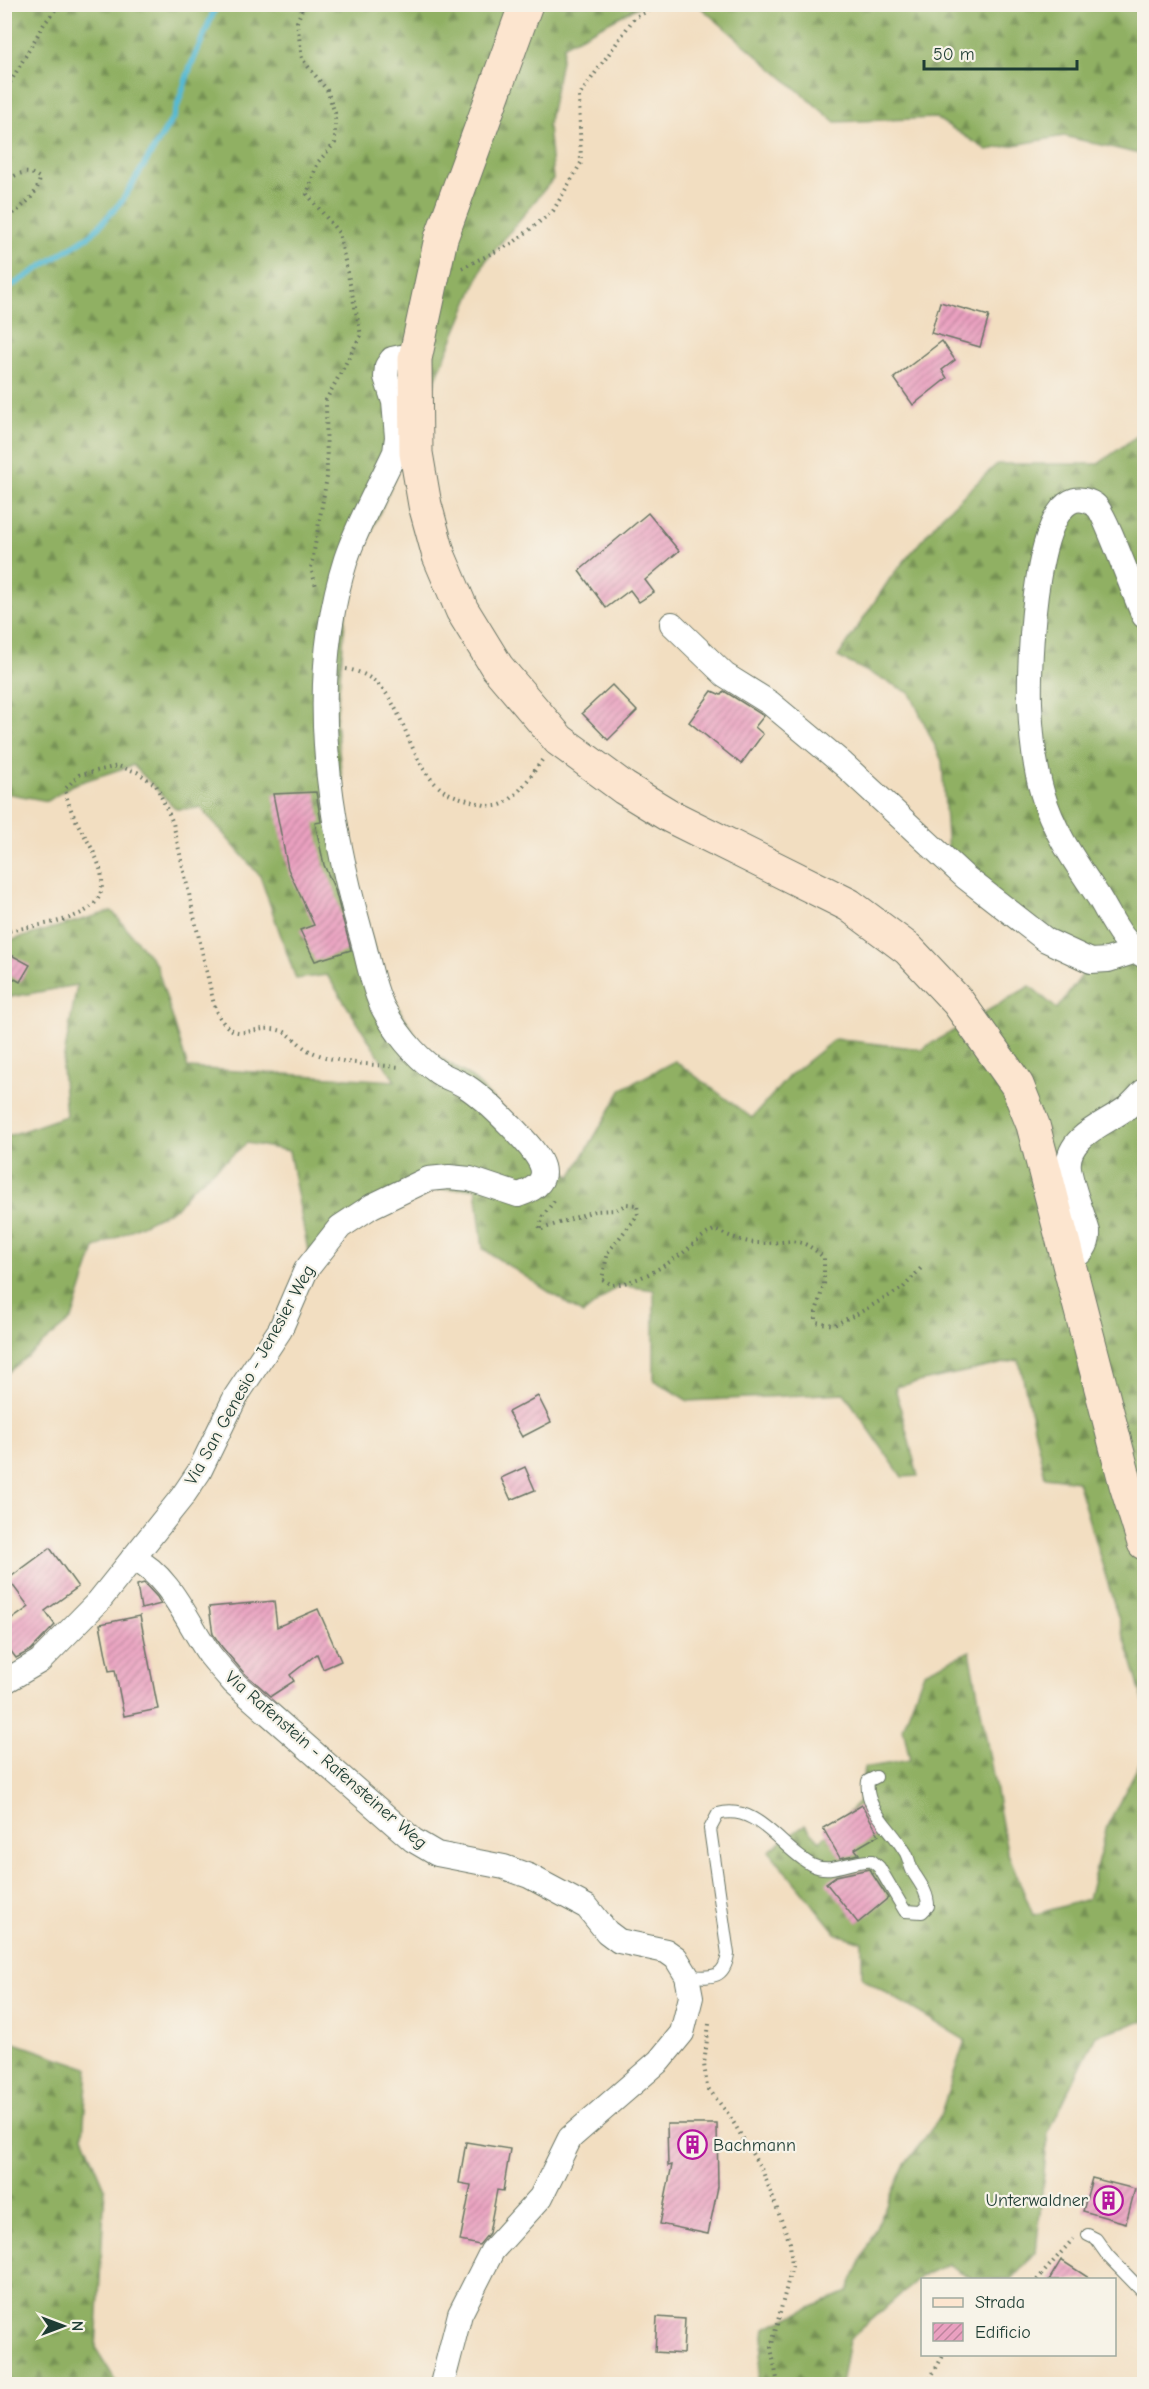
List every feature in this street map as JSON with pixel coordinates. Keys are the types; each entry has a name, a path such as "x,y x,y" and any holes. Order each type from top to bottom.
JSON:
{"main road":[{"path":"526,4 441,238 416,359 416,453 425,505 439,556 462,610 497,667 559,740 624,788 670,816 849,905 908,949 958,1002 1017,1085 1043,1160 1126,1485 1144,1543"}],"street":[{"path":"416,359 401,357 392,359 387,366 386,377 394,402 397,437 395,452 346,559 333,618 327,666 324,723 330,790 344,872 382,1006 411,1049 436,1071 466,1087 498,1113 539,1157 543,1167 542,1178"},
{"path":"672,624 725,675 770,704 843,764 965,877 1046,940 1091,961 1140,953 1115,924 1060,839 1042,793 1037,768 1030,702 1034,619 1042,557 1048,532 1062,508 1069,502 1085,501 1095,505 1104,515 1123,569 1144,616"},
{"path":"1070,1262 1085,1249 1089,1241 1069,1168 1070,1157 1075,1146 1099,1125 1128,1108 1144,1091"},
{"name":"Via San Genesio - Jenesier Weg","path":"4,1682 40,1661 98,1602 199,1472 236,1396 283,1324 306,1270 340,1227 372,1206 428,1179 449,1177 470,1179 518,1195 538,1186 542,1178"},
{"name":"Via Rafenstein - Rafensteiner Weg","path":"133,1558 149,1567 179,1604 210,1654 234,1683 413,1840 437,1854 504,1867 530,1876 587,1907 607,1932 619,1941 666,1951 676,1958 689,1986"},
{"path":"442,2385 459,2314 492,2251 541,2197 570,2138 659,2061 682,2033 689,1986"}],"lane":[{"path":"689,1986 724,1971 728,1954 710,1829 718,1814 732,1810 750,1816 812,1865 834,1868 872,1861 879,1867 905,1911 922,1912 928,1906 928,1897 909,1864 906,1852 871,1804 866,1791 868,1780 876,1777"},
{"path":"1088,2235 1096,2239 1108,2256 1144,2293"}],"path":[{"path":"4,93 37,40 44,24 60,4"},
{"path":"304,4 297,22 303,59 327,90 335,113 335,143 318,162 307,194 339,233 360,335 326,400 327,477 311,568 321,606 333,618"},
{"path":"457,279 461,268 513,243 553,211 581,163 579,96 635,17 664,4"},
{"path":"4,182 21,172 32,172 40,178 32,198 4,223"},
{"path":"327,666 366,674 383,688 428,776 440,788 454,796 493,807 502,805 511,798 559,740"},
{"path":"4,932 68,919 95,903 103,892 102,879 92,848 67,805 65,789 79,775 97,769 118,766 137,772 156,785 173,823 215,1009 228,1029 239,1034 283,1032 310,1052 324,1056 422,1072 436,1071"},
{"path":"542,1178 549,1176 558,1184 556,1199 543,1216 539,1230 594,1211 616,1210 627,1204 637,1205 638,1215 608,1252 602,1279 612,1286 630,1283 654,1271 684,1251 700,1236 714,1230 759,1244 785,1240 810,1244 824,1258 824,1284 816,1312 816,1322 834,1325 893,1295 921,1268"},
{"path":"689,1986 707,2008 709,2020 704,2064 707,2087 729,2115 763,2172 790,2243 792,2266 771,2348 778,2385"},
{"path":"1039,2278 1074,2239 1088,2235"},
{"path":"927,2385 943,2356"}],"green space":[{"path":"5,5 642,5 564,45 548,126 553,179 485,262 348,588 336,722 350,858 380,977 422,1046 472,1078 571,1177 622,1089 675,1061 752,1118 789,1076 835,1039 922,1049 1030,986 1057,1009 1083,974 949,869 942,761 910,693 838,657 891,577 942,516 997,464 1098,464 1144,431 1144,1703 1077,1481 1045,1477 1019,1360 895,1387 918,1476 902,1477 844,1393 688,1401 654,1380 654,1290 619,1285 583,1314 483,1249 476,1188 419,1191 308,1251 289,1151 247,1143 191,1189 176,1208 95,1248 72,1319 5,1375 5,1137 66,1116 62,1068 77,985 5,998 5,942 112,911 156,964 188,1068 395,1081 327,975 296,979 260,876 201,808 176,809 133,765 72,785 48,801 5,793"},
{"path":"698,5 1144,5 1144,155 1064,136 987,150 936,118 835,122"},
{"path":"970,1651 1007,1851 1033,1915 1088,1899 1107,1826 1144,1755 1144,2021 1096,2035 1048,2133 1036,2252 1013,2278 971,2278 948,2264 920,2277 849,2340 841,2384 757,2384 765,2328 847,2292 904,2166 939,2119 965,2040 862,1978 862,1942 837,1934 769,1851 805,1825 820,1841 859,1802 864,1768 910,1760 903,1728 924,1672"},
{"path":"12,2042 88,2068 83,2136 105,2188 96,2349 118,2384 13,2384 5,2363 4,2049"}],"building":[{"path":"940,302 989,316 980,347 931,333"},
{"path":"942,341 955,360 942,370 947,378 913,405 894,378"},
{"path":"648,513 679,551 645,580 654,592 639,602 630,590 606,608 579,571"},
{"path":"612,685 637,711 608,740 582,713"},
{"path":"712,691 721,695 724,691 764,716 755,727 763,734 741,764 689,722"},
{"path":"316,792 321,822 315,823 324,865 335,890 351,950 315,961 300,930 314,925 288,869 273,794"},
{"path":"4,951 30,965 20,982 4,973"},
{"path":"538,1396 551,1422 522,1437 508,1412"},
{"path":"525,1467 535,1490 511,1500 501,1478"},
{"path":"50,1548 78,1587 45,1611 55,1625 31,1650 16,1658 4,1642 4,1625 29,1607 8,1579"},
{"path":"144,1583 161,1604 141,1609 137,1585"},
{"path":"274,1601 277,1627 318,1609 341,1661 323,1669 317,1654 290,1675 294,1681 271,1696 244,1673 222,1647 213,1634 209,1607"},
{"path":"140,1616 158,1709 124,1716 115,1670 109,1671 100,1624"},
{"path":"862,1805 879,1835 855,1849 859,1854 840,1858 823,1828"},
{"path":"869,1869 888,1898 858,1923 826,1883 836,1876"},
{"path":"667,2124 717,2124 718,2187 708,2234 660,2224 672,2165 668,2166"},
{"path":"466,2142 510,2149 503,2191 497,2190 489,2233 479,2245 460,2241 471,2185 459,2183"},
{"name":"Unterwaldner","path":"1092,2178 1135,2189 1126,2223 1083,2211"},
{"path":"1061,2260 1089,2278 1050,2278"},
{"path":"657,2317 685,2319 683,2354 655,2352"}],"waterway":[{"path":"4,291 92,234 122,201 174,116 190,68 217,4"}],"place":[{"name":"Bachmann","path":"692,2145"},
{"name":"Unterwaldner","path":"1109,2200"}]}
